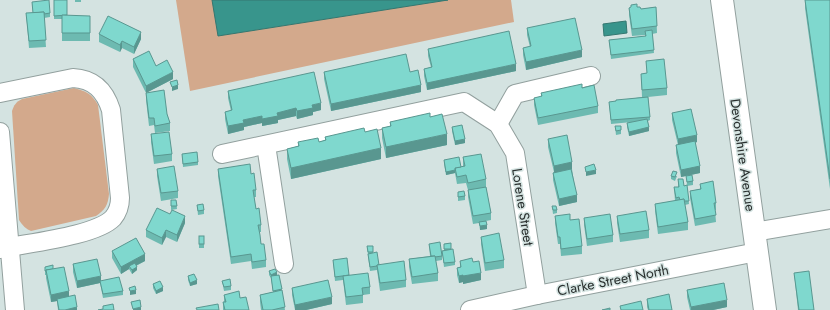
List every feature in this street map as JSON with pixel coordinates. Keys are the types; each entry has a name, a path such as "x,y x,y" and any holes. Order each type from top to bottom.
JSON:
{"main road":[{"name":"Devonshire Avenue","path":"722,0 765,310"}],"street":[{"path":"222,154 464,102 498,124 515,94 591,76"},
{"path":"0,92 73,78 93,82 99,87 108,101 111,110 120,198 115,216 107,223 97,228 66,236 5,248"},
{"name":"Lorene Street","path":"498,124 515,153 536,295"},
{"path":"0,132 5,248 15,310"},
{"path":"266,145 284,264"},
{"name":"Clarke Street North","path":"470,310 755,242 830,219"}],"shaded area":[{"path":"176,0 511,0 514,22 190,91"},
{"path":"74,88 82,90 88,94 98,105 109,194 108,201 102,212 96,216 31,231 24,227 19,220 12,111 18,101 22,99"}],"water":[{"path":"212,0 448,0 218,36"},
{"path":"626,21 627,33 604,36 603,24"}],"building":[{"path":"49,0 50,13 33,13 32,2"},
{"path":"54,0 67,0 67,15 54,16"},
{"path":"805,0 830,0 830,179"},
{"path":"637,4 637,7 640,7 641,9 656,7 657,26 632,29 629,8 631,5"},
{"path":"44,12 46,40 29,41 26,13"},
{"path":"62,15 90,16 90,33 62,33"},
{"path":"108,16 141,32 134,47 122,41 120,45 99,34"},
{"path":"575,18 582,50 526,62 523,48 531,46 527,28"},
{"path":"652,30 654,50 611,55 609,40 646,36 645,31"},
{"path":"509,31 516,64 427,83 424,69 432,67 428,49"},
{"path":"149,51 156,66 167,60 173,72 146,86 133,59"},
{"path":"406,54 410,72 418,70 421,85 331,104 324,72"},
{"path":"664,59 667,88 642,90 641,74 647,73 646,61"},
{"path":"314,72 321,103 312,105 313,108 297,111 296,108 277,113 278,116 262,119 262,116 243,120 244,123 228,126 225,112 232,110 228,91"},
{"path":"177,80 178,85 172,87 170,82"},
{"path":"582,84 582,88 594,85 598,106 538,118 534,98 542,96 541,93"},
{"path":"164,90 167,114 170,123 155,126 154,118 149,118 146,93"},
{"path":"648,97 650,117 611,120 609,102"},
{"path":"691,109 697,135 678,139 672,113"},
{"path":"430,113 430,117 442,114 447,134 386,147 382,128 391,126 390,122"},
{"path":"647,119 649,127 629,132 627,123"},
{"path":"462,125 465,139 455,141 452,127"},
{"path":"615,126 621,126 621,130 616,131"},
{"path":"364,128 365,132 377,129 381,148 291,168 287,149 299,146 298,142 318,138 319,142 326,140 325,137"},
{"path":"169,132 172,154 154,156 151,134"},
{"path":"567,135 572,162 554,166 548,139"},
{"path":"695,141 700,166 681,170 676,145"},
{"path":"197,152 198,162 183,164 182,154"},
{"path":"481,154 486,179 468,183 466,175 457,177 455,168 465,166 463,157"},
{"path":"459,157 461,167 446,172 444,160"},
{"path":"250,164 251,174 254,173 256,190 253,190 256,209 259,208 261,225 258,225 261,244 264,244 266,260 252,262 251,254 231,257 218,169"},
{"path":"594,164 596,170 586,172 585,167"},
{"path":"174,166 178,191 161,193 157,169"},
{"path":"571,169 577,195 559,199 553,173"},
{"path":"673,171 677,172 675,177 671,176"},
{"path":"692,175 693,181 687,182 686,176"},
{"path":"678,179 683,179 684,186 687,185 689,201 684,201 684,199 680,200 679,197 676,198 674,187 679,187"},
{"path":"713,181 716,215 695,219 690,191 701,189 700,184"},
{"path":"486,187 491,213 473,216 468,190"},
{"path":"464,191 465,196 458,197 458,192"},
{"path":"684,199 688,222 658,227 655,204"},
{"path":"171,200 176,200 177,206 171,206"},
{"path":"203,204 204,210 198,211 197,205"},
{"path":"552,206 556,206 557,210 553,210"},
{"path":"157,208 170,214 172,210 185,216 177,235 166,230 162,238 146,230"},
{"path":"646,211 649,230 620,234 617,216"},
{"path":"570,214 570,220 579,219 582,246 561,249 555,216"},
{"path":"610,214 613,235 587,239 584,218"},
{"path":"486,221 487,225 480,226 479,222"},
{"path":"499,233 504,260 485,263 481,237"},
{"path":"199,236 204,236 204,244 199,244"},
{"path":"136,238 145,254 121,267 112,251"},
{"path":"440,242 442,256 431,256 429,244"},
{"path":"451,243 451,249 444,249 444,244"},
{"path":"367,246 373,246 373,252 368,252"},
{"path":"453,249 455,262 444,263 442,251"},
{"path":"377,252 379,265 370,267 368,254"},
{"path":"435,256 438,273 412,277 409,259"},
{"path":"347,258 349,275 335,277 333,260"},
{"path":"472,258 473,262 479,261 481,273 459,276 457,268 461,267 460,261"},
{"path":"97,259 101,276 77,281 73,264"},
{"path":"404,261 406,280 380,283 377,265"},
{"path":"135,263 137,267 132,270 129,266"},
{"path":"53,265 53,269 45,271 45,267"},
{"path":"64,267 69,291 51,295 46,270"},
{"path":"275,269 277,272 271,275 269,271"},
{"path":"809,271 814,310 799,310 794,273"},
{"path":"368,273 370,287 362,288 363,295 346,297 343,276"},
{"path":"194,274 197,280 190,283 188,276"},
{"path":"279,275 282,289 273,291 271,276"},
{"path":"119,277 123,291 103,294 100,281"},
{"path":"230,279 231,286 224,287 222,281"},
{"path":"328,280 332,297 295,305 292,288"},
{"path":"160,281 163,287 156,291 153,284"},
{"path":"724,283 727,300 691,307 687,290"},
{"path":"135,286 136,290 130,291 129,288"},
{"path":"282,290 285,307 272,310 263,310 260,295"},
{"path":"239,291 240,298 246,297 249,310 225,310 223,302 226,302 224,295"},
{"path":"669,294 672,310 649,310 647,299"},
{"path":"75,295 77,307 59,310 57,299"},
{"path":"140,300 141,307 133,309 131,302"},
{"path":"641,301 643,310 621,310 620,306"},
{"path":"113,304 114,310 98,310 103,309 103,306"},
{"path":"218,304 219,310 197,310 196,308"}]}
